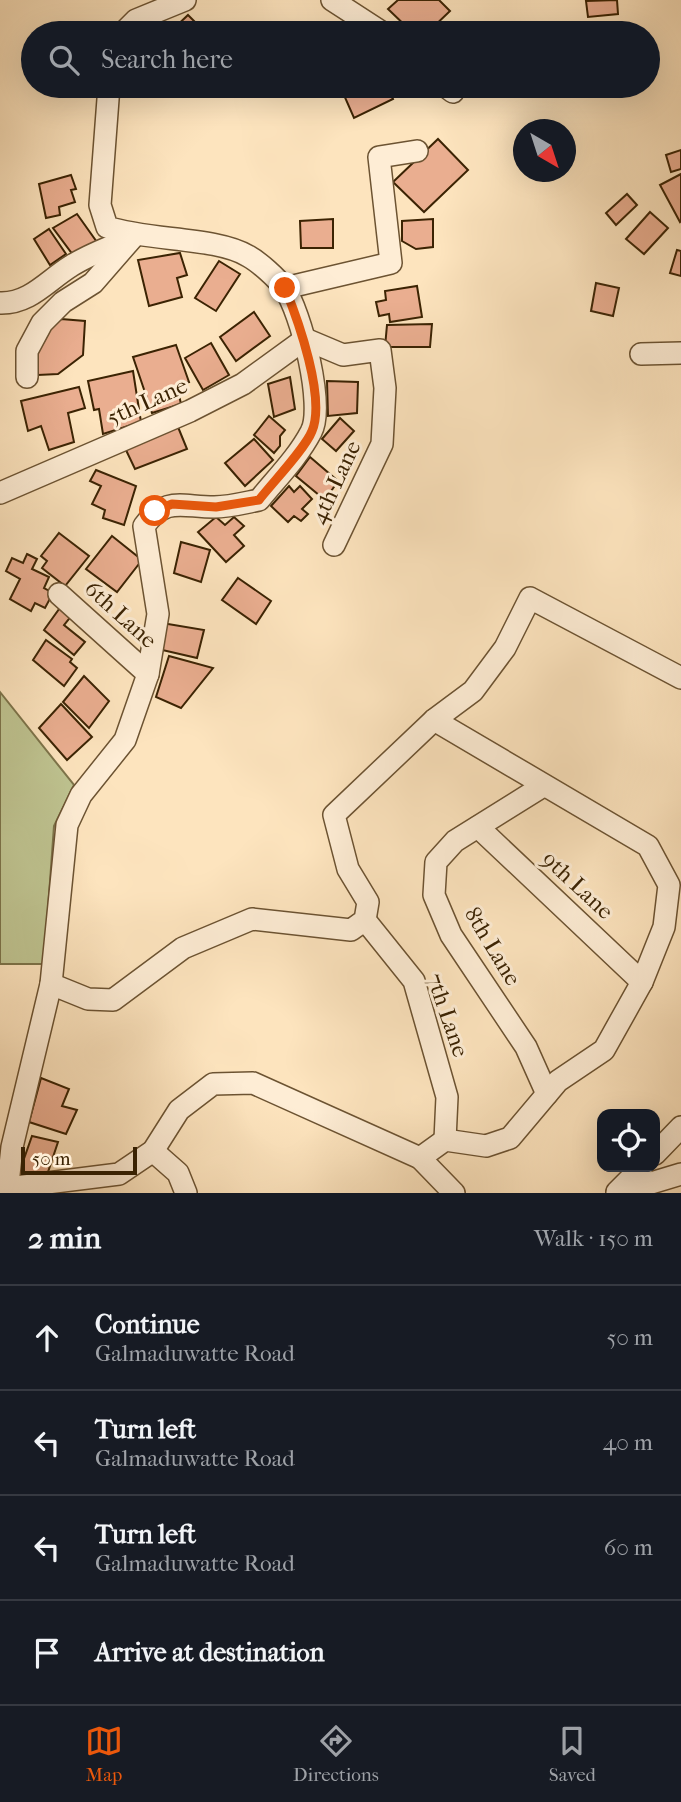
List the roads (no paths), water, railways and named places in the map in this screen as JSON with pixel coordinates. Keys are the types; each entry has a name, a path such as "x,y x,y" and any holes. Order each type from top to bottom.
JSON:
{"street":[{"path":"135,21 185,0"},
{"path":"332,0 364,21"},
{"path":"107,98 100,205 107,227 134,236 218,246 248,256 285,288 305,339 315,404 313,431 259,500 216,507 172,504 155,511 144,526 158,614 148,674 125,740 81,796 67,825 51,984 12,1147 7,1191 119,1174 153,1151 179,1110 213,1084 253,1083 420,1158 454,1193"},
{"path":"285,288 391,264 379,157 417,151"},
{"path":"0,303 11,303 40,291 71,266 134,236"},
{"path":"27,377 27,351 42,323 62,302 93,283 134,236"},
{"name":"5th Lane","path":"0,493 190,411 243,384 305,339"},
{"name":"4th Lane","path":"305,339 343,355 380,350 385,388 382,444 334,545"},
{"path":"640,354 681,353"},
{"name":"6th Lane","path":"59,594 148,674"},
{"path":"51,984 89,999 113,1000 183,948 253,919 351,930 365,920 368,902 348,869 334,815 435,720 474,691 505,648 530,598 681,678"},
{"path":"420,1158 445,1140 486,1146 510,1138 558,1081 604,1050 642,982 664,927 669,884 648,846 435,720"},
{"name":"8th Lane","path":"543,786 455,841 436,862 434,895 451,935 526,1047 547,1094"},
{"name":"9th Lane","path":"478,827 642,982"},
{"name":"7th Lane","path":"365,920 414,981 447,1097 445,1140"},
{"path":"660,1149 681,1127"},
{"path":"153,1151 178,1172 186,1193"},
{"path":"617,1193 637,1172"},
{"path":"617,1193 681,1174"}]}
